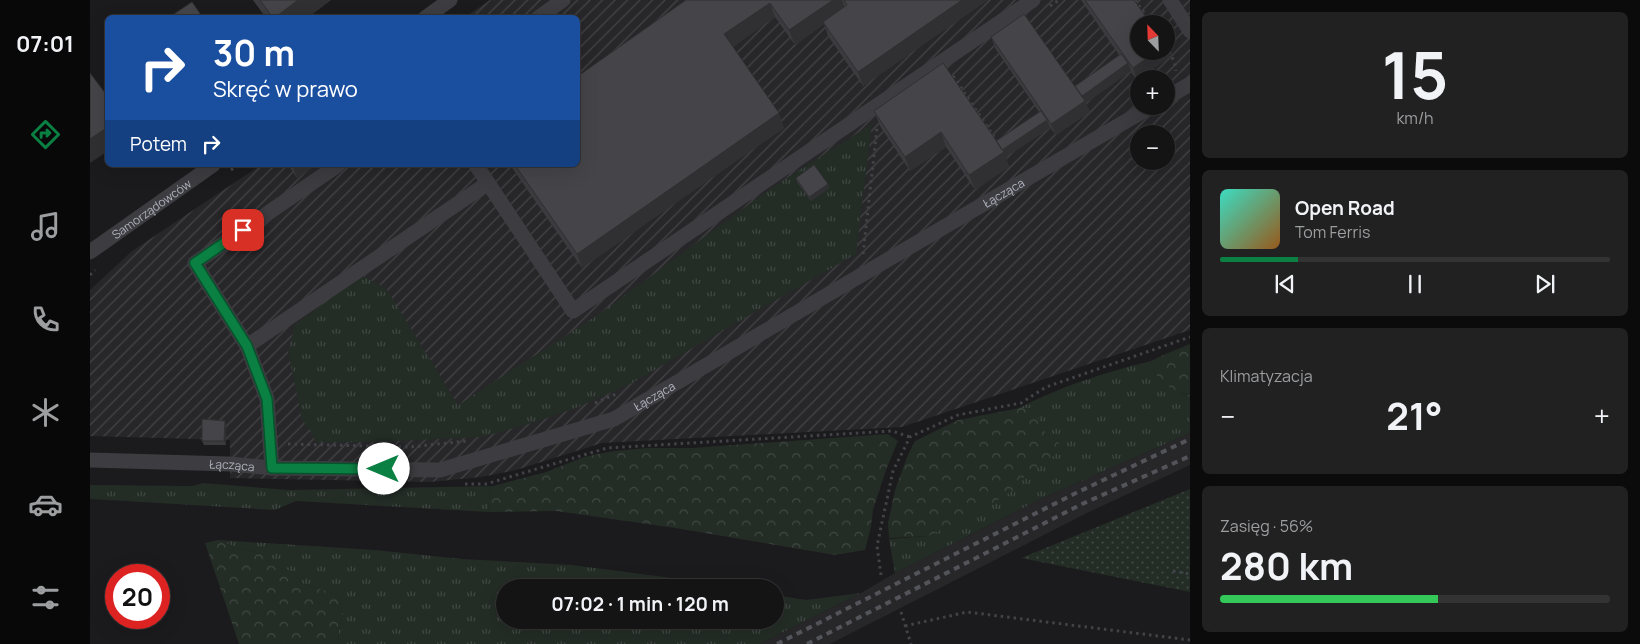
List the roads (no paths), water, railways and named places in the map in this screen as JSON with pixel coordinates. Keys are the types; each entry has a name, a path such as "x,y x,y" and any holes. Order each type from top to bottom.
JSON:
{"street":[{"path":"429,15 450,0"},
{"path":"542,15 562,0"},
{"path":"477,167 572,311 1033,0"},
{"path":"1170,0 1190,31"},
{"path":"1175,93 1190,84"},
{"name":"Łącząca","path":"90,460 230,464 272,468 440,470 614,419 1137,115"},
{"name":"Samorządowców","path":"90,252 210,167"},
{"path":"272,468 267,399 247,346 195,263 335,167"},
{"path":"247,346 488,183"}],"railway":[{"path":"777,644 1076,493 1190,439"},
{"path":"807,644 1082,504 1190,456"}]}
